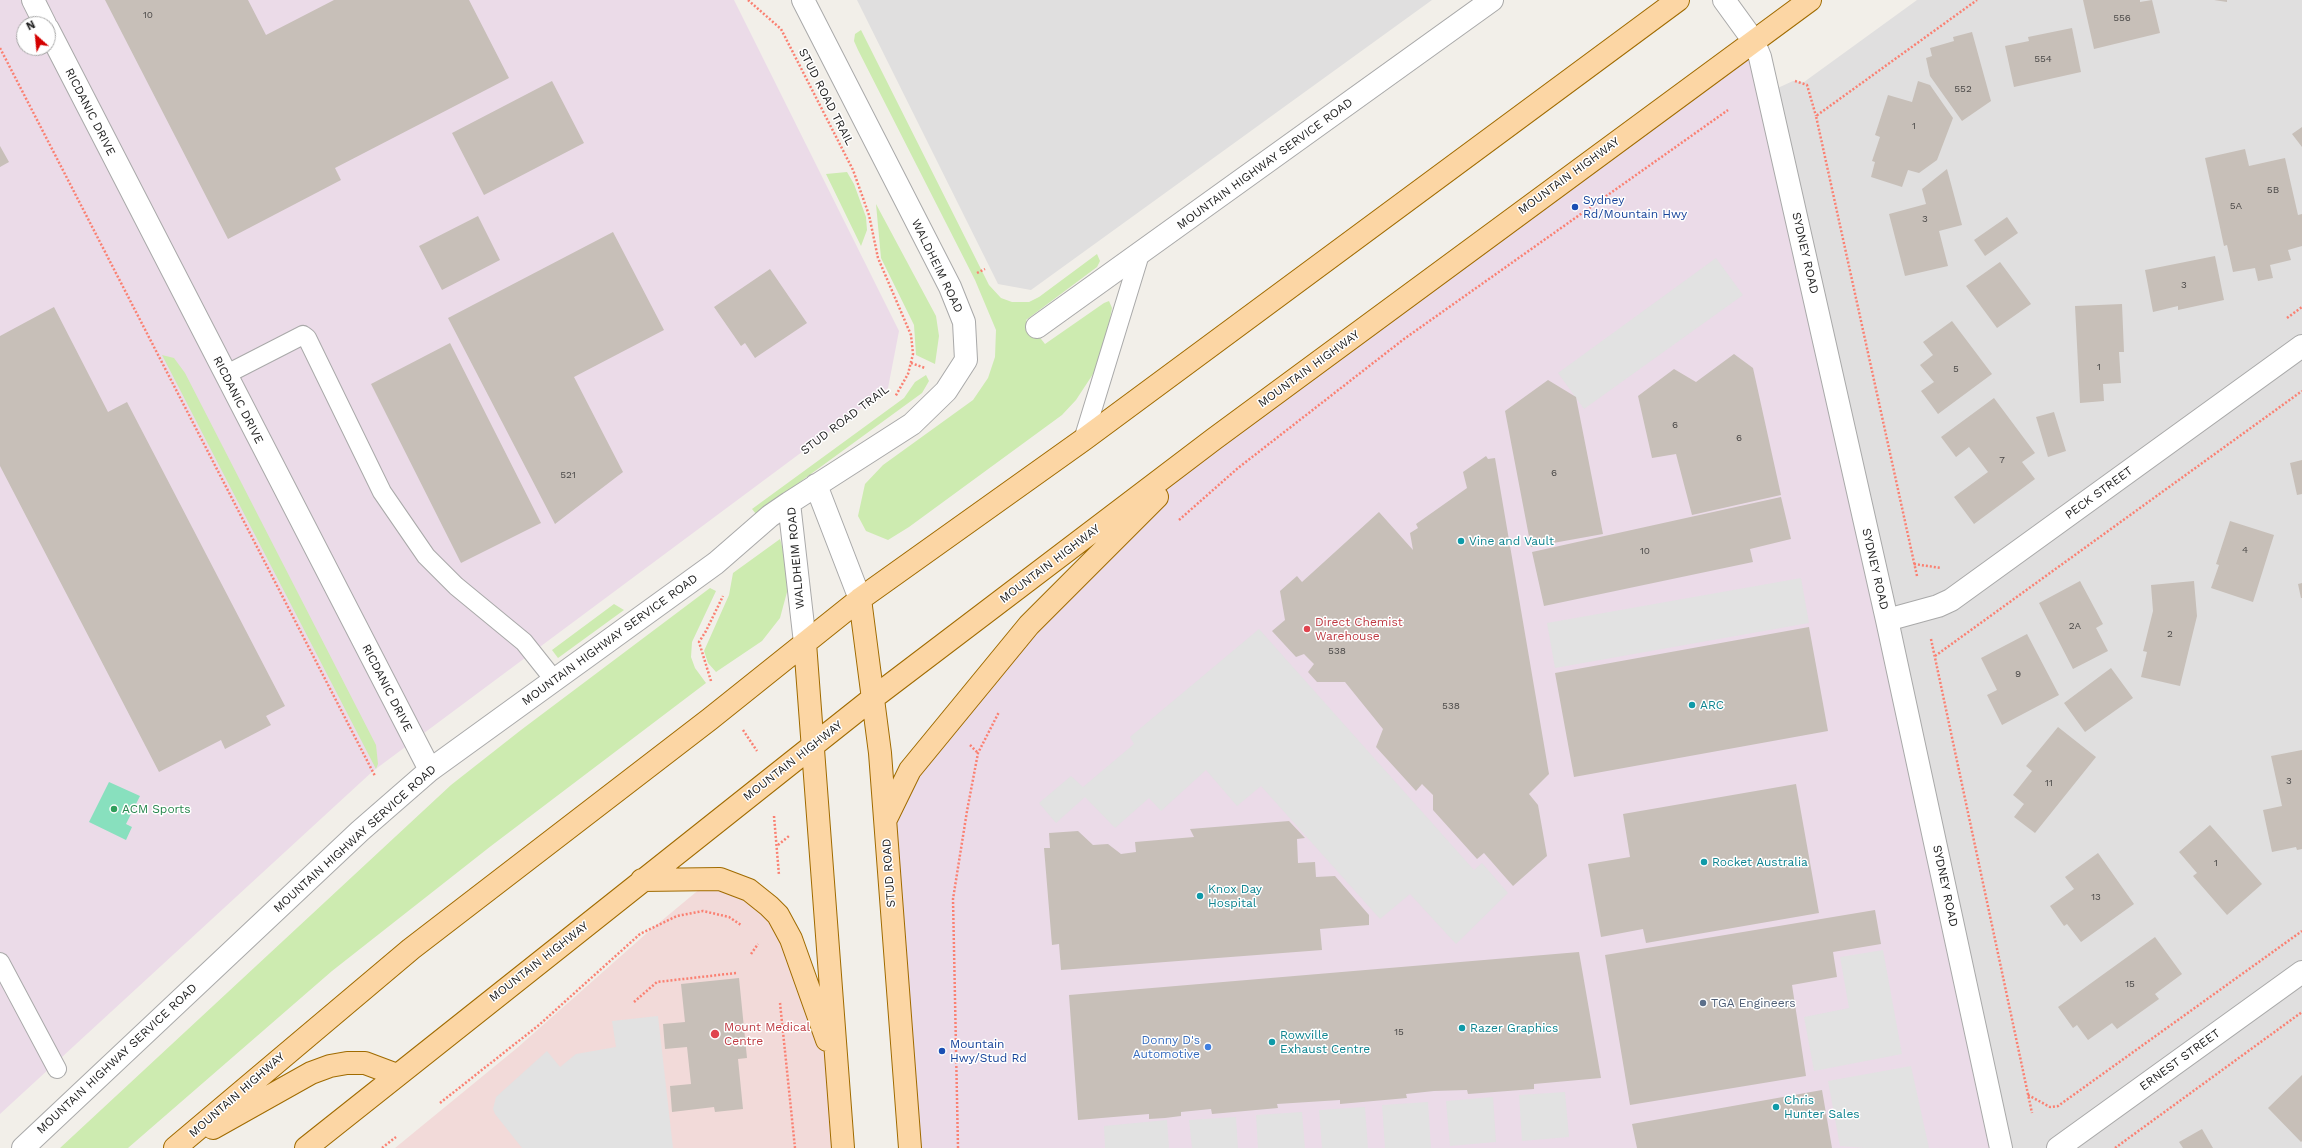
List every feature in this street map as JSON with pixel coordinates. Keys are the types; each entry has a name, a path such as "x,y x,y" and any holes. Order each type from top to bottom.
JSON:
{"main road":[{"name":"MOUNTAIN HIGHWAY","path":"176,1148 411,949 710,720 860,599 1083,440 1678,0"},
{"name":"MOUNTAIN HIGHWAY","path":"306,1148 397,1074 873,698 1214,439 1753,40 1810,0"},
{"path":"885,819 910,770 1030,625 1214,439"},
{"name":"STUD ROAD","path":"860,599 873,698 885,819 910,1148"},
{"path":"805,643 843,1148"},
{"path":"642,880 720,879 749,890 769,906 778,915 791,939 836,1065"},
{"path":"176,1148 311,1073 330,1066 347,1063 365,1063 397,1074"}],"street":[{"path":"33,0 41,16"},
{"name":"WALDHEIM ROAD","path":"803,0 950,287 964,322 966,360 946,391 912,424 789,503 805,643"},
{"name":"MOUNTAIN HIGHWAY SERVICE ROAD","path":"1038,327 1492,0"},
{"name":"SYDNEY ROAD","path":"1724,0 1753,40 1760,57 1769,92 1887,620 2001,1148"},
{"name":"RICDANIC DRIVE","path":"56,45 430,770"},
{"name":"PECK STREET","path":"1887,620 1938,606 1951,600 2302,346"},
{"path":"816,485 860,599"},
{"name":"MOUNTAIN HIGHWAY SERVICE ROAD","path":"23,1148 360,831 430,770 716,563 770,516 789,503"},
{"name":"ERNEST STREET","path":"2058,1148 2302,972"}],"lane":[{"path":"1083,440 1140,254"},
{"path":"226,375 303,335 307,338 382,492 426,556 456,586 524,642 555,681"},
{"path":"0,962 57,1069"}],"path":[{"name":"STUD ROAD TRAIL","path":"748,0 781,29 853,170 869,215 878,258 912,335 913,354 908,374 895,397 888,402"},
{"path":"1816,116 1976,0"},
{"path":"0,48 375,776"},
{"path":"1793,81 1798,80 1808,85 1816,116 1917,576"},
{"path":"1174,525 1238,468 1404,339 1728,110"},
{"path":"1935,656 2302,391"},
{"path":"709,677 699,642 706,632 724,594"},
{"path":"1931,639 2032,1113"},
{"path":"958,1148 953,899 978,753 999,711"},
{"path":"775,817 779,876"},
{"path":"440,1103 539,1025 640,934 677,916 703,911 729,917 745,928"},
{"path":"2028,1095 2050,1107 2058,1106 2302,930"},
{"path":"755,939 761,948"},
{"path":"751,954 759,944"},
{"path":"634,1002 657,982 736,972"},
{"path":"779,996 795,1148"},
{"path":"2115,1148 2302,1012"},
{"path":"382,1148 396,1137"}],"shaded area":[{"path":"0,0 734,0 899,331 888,388 373,771 0,1114"},
{"path":"857,0 1432,0 1031,290 998,284"},
{"path":"1917,0 2302,0 2302,1148 2001,1148 1769,92 1793,81 1804,82"},
{"path":"1753,40 2001,1148 910,1148 885,819 981,684 1214,439"},
{"path":"1716,258 1743,295 1584,409 1558,373"},
{"path":"1801,578 1809,623 1555,668 1547,623"},
{"path":"1259,629 1474,870 1482,863 1508,893 1456,944 1410,894 1380,919 1261,786 1237,806 1206,770 1161,811 1149,798 1115,828 1085,797 1056,823 1039,803 1071,776 1083,787 1134,744 1130,737"},
{"path":"713,878 769,906 836,1065 843,1148 395,1148 517,1048 648,932"},
{"path":"1883,950 1902,1054 1814,1071 1804,1017 1849,1008 1840,957"},
{"path":"658,1016 673,1148 522,1148 495,1114 493,1109 496,1097 547,1051 560,1067 576,1054 616,1047 612,1021"},
{"path":"1911,1066 1929,1148 1865,1148 1840,1146 1828,1081"},
{"path":"1565,1092 1569,1137 1522,1141 1519,1095"},
{"path":"1493,1097 1496,1142 1450,1146 1446,1101"},
{"path":"1428,1102 1431,1148 1385,1148 1382,1105"},
{"path":"1365,1107 1368,1148 1322,1148 1319,1110"},
{"path":"1302,1112 1305,1148 1258,1148 1256,1115"},
{"path":"1236,1117 1238,1148 1192,1148 1189,1120"},
{"path":"1167,1120 1169,1148 1105,1148 1104,1126"}],"green space":[{"path":"861,30 989,285 1001,298 1012,302 1029,302 1039,297 1097,254 1100,261 1097,267 1026,320 1045,344 1104,303 1109,301 1112,308 1106,342 1095,371 1076,400 1062,415 909,527 888,540 866,531 858,516 865,484 883,465 973,400 988,378 995,357 996,330 975,280 858,50 854,41 855,34"},
{"path":"847,172 854,184 866,217 867,230 861,246 826,174"},
{"path":"876,204 936,316 939,336 935,364 916,355 914,325 881,258"},
{"path":"162,355 174,358 185,373 376,745 378,764 376,769"},
{"path":"926,375 929,381 922,393 756,514 752,509 904,398 915,382"},
{"path":"780,539 786,560 787,592 780,618 762,641 716,672 708,663 704,651 729,595 733,573"},
{"path":"710,588 716,591 692,642 691,657 695,668 706,683 491,846 332,971 128,1148 60,1148 451,785 521,730"},
{"path":"614,604 624,610 558,658 552,650"},
{"name":"ACM Sports","path":"109,782 140,796 126,824 132,827 126,840 89,822"}],"building":[{"path":"105,0 248,0 266,35 334,0 469,0 509,78 335,168 341,180 228,239"},
{"path":"2083,0 2140,0 2140,2 2152,0 2160,33 2094,49"},
{"path":"2214,0 2227,0 2227,2"},
{"path":"2072,28 2081,72 2014,87 2005,46 2029,41 2028,37"},
{"path":"1972,32 1991,101 1962,121 1930,76 1926,58 1932,56 1930,48 1954,41 1953,37"},
{"path":"552,81 584,143 484,195 452,133"},
{"path":"1918,81 1930,85 1953,118 1937,160 1919,173 1908,170 1902,187 1871,177 1875,162 1872,161 1880,137 1875,135 1888,95 1912,102"},
{"path":"2302,127 2302,147 2292,134"},
{"path":"0,146 9,162 0,167"},
{"path":"2245,149 2249,166 2285,158 2298,215 2302,214 2302,246 2288,250 2291,260 2270,265 2273,278 2258,281 2255,268 2233,272 2227,245 2224,246 2205,158"},
{"path":"1947,169 1962,225 1939,231 1948,266 1905,276 1889,214 1926,204 1922,189"},
{"path":"478,216 500,260 442,290 419,246"},
{"path":"2007,217 2018,233 1985,256 1974,240"},
{"path":"613,232 664,330 574,377 623,472 555,524 448,318"},
{"path":"2215,256 2224,300 2178,310 2178,306 2153,312 2145,270"},
{"path":"2000,262 2031,304 1997,328 1966,286"},
{"path":"770,269 807,323 755,358 745,343 741,346 714,307"},
{"path":"2122,304 2124,352 2119,352 2121,383 2103,384 2104,401 2080,403 2075,306"},
{"path":"54,307 108,412 127,402 285,706 266,716 271,725 225,749 221,740 159,772 0,466 0,336"},
{"path":"1952,321 1992,374 1938,414 1921,391 1934,382 1920,365 1933,355 1923,342"},
{"path":"450,343 541,523 461,563 371,384"},
{"path":"1734,354 1753,368 1781,495 1692,515 1676,454 1652,458 1638,396 1674,369 1696,382"},
{"path":"1548,380 1576,397 1603,534 1531,547 1505,411"},
{"path":"1994,398 2035,453 2022,462 2035,479 1974,524 1954,497 1988,472 1969,447 1956,457 1941,437"},
{"path":"2054,412 2066,451 2048,457 2036,417"},
{"path":"1486,456 1488,459 1495,458 1549,774 1529,794 1538,805 1547,856 1513,886 1484,853 1477,859 1433,810 1433,795 1422,784 1416,791 1376,747 1383,729 1345,682 1317,682 1308,672 1314,664 1304,654 1296,657 1272,631 1285,620 1280,591 1297,576 1302,582 1379,512 1413,550 1410,533 1418,528 1416,524 1467,488 1463,472"},
{"path":"2302,460 2302,494 2297,495 2290,463"},
{"path":"1781,497 1791,539 1750,549 1753,562 1544,606 1532,552"},
{"path":"2230,521 2274,535 2253,602 2211,588 2219,565 2216,564"},
{"path":"2080,581 2103,624 2096,628 2108,651 2073,669 2039,603"},
{"path":"2194,581 2197,616 2180,686 2141,677 2147,652 2143,651 2153,611 2151,585"},
{"path":"2302,583 2302,598 2301,598 2298,584"},
{"name":"ARC","path":"1809,627 1828,731 1574,777 1555,673"},
{"path":"2027,634 2059,695 2002,725 1987,695 1997,690 1981,658"},
{"path":"2111,668 2133,698 2085,732 2064,703"},
{"path":"2058,727 2096,757 2035,833 2014,817 2024,804 2013,795 2032,771 2026,766"},
{"path":"2302,750 2302,849 2297,850 2296,847 2272,852 2263,810 2282,806 2271,756"},
{"name":"Rocket Australia","path":"1796,784 1819,913 1646,943 1643,929 1601,937 1588,864 1630,857 1623,814"},
{"name":"Knox Day Hospital","path":"1289,821 1305,838 1297,839 1298,863 1315,862 1316,877 1335,876 1369,915 1369,925 1320,929 1322,950 1061,970 1059,944 1052,945 1044,848 1050,848 1049,833 1078,831 1093,845 1108,844 1121,854 1136,852 1135,842 1194,837 1190,829"},
{"path":"2210,825 2262,884 2227,915 2193,876 2197,873 2179,852"},
{"path":"2098,853 2134,904 2081,942 2067,924 2064,926 2050,906 2074,889 2065,877"},
{"name":"TGA Engineers","path":"1875,910 1881,944 1833,952 1837,977 1792,985 1806,1076 1630,1105 1605,955"},
{"path":"2155,937 2182,974 2155,994 2159,999 2117,1029 2112,1023 2088,1040 2077,1025 2073,1028 2058,1007"},
{"path":"1579,952 1601,1078 1534,1084 1534,1089 1468,1094 1467,1090 1434,1091 1406,1094 1407,1098 1340,1104 1340,1100 1277,1104 1278,1108 1212,1114 1211,1109 1181,1112 1181,1116 1165,1118 1149,1119 1149,1114 1078,1120 1069,995"},
{"name":"Mount Medical Centre","path":"739,978 747,1058 738,1059 743,1109 715,1112 714,1107 672,1112 670,1086 691,1084 687,1047 665,1049 663,1024 685,1022 681,984"},
{"path":"2302,1075 2302,1141 2301,1142 2268,1108"},
{"name":"Chris Hunter Sales","path":"1822,1090 1832,1148 1637,1148 1632,1124"},
{"path":"2202,1129 2213,1148 2183,1148 2179,1142"}],"place":[{"name":"Sydney Rd/Mountain Hwy","path":"1575,207"},
{"name":"Vine and Vault","path":"1461,541"},
{"name":"Direct Chemist Warehouse","path":"1307,629"},
{"name":"ARC","path":"1692,705"},
{"name":"ACM Sports","path":"114,809"},
{"name":"Rocket Australia","path":"1704,862"},
{"name":"Knox Day Hospital","path":"1200,896"},
{"name":"TGA Engineers","path":"1703,1003"},
{"name":"Razer Graphics","path":"1462,1028"},
{"name":"Mount Medical Centre","path":"715,1034"},
{"name":"Rowville Exhaust Centre","path":"1272,1042"},
{"name":"Donny D's Automotive","path":"1208,1047"},
{"name":"Mountain Hwy/Stud Rd","path":"942,1051"},
{"name":"Chris Hunter Sales","path":"1776,1107"}]}
